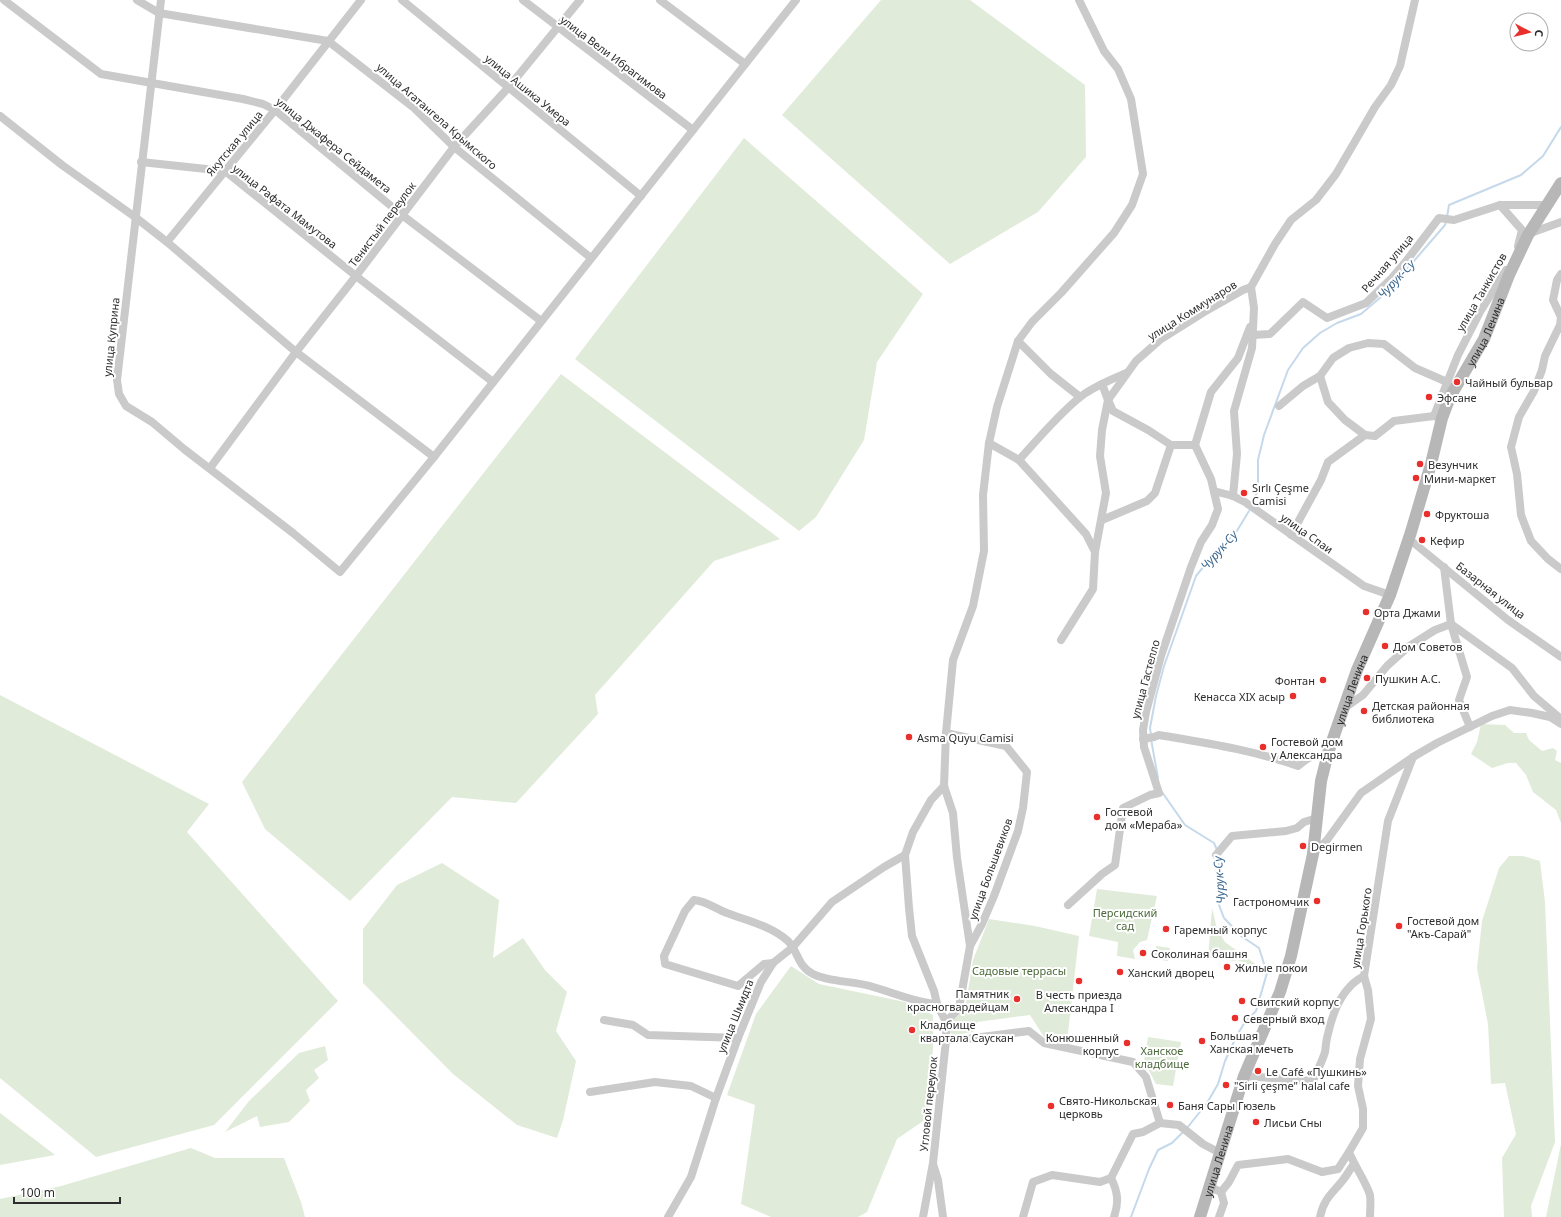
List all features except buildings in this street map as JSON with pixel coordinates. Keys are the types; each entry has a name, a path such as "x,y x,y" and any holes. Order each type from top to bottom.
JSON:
{"main road":[{"name":"улица Ленина","path":"1200,1217 1215,1190 1220,1152 1244,1076 1280,992 1302,911 1313,854 1321,780 1327,758 1343,709 1390,595 1409,539 1431,464 1438,417 1484,339 1509,275 1528,235 1561,183"}],"street":[{"name":"улица Джафера Сейдамета","path":"4,0 101,74 244,99 263,104 275,110 402,215 541,321"},
{"name":"улица Агатангела Крымского","path":"136,0 159,13 328,41 413,107 454,146 591,258"},
{"name":"улица Куприна","path":"161,0 150,83 117,380 120,394 126,406 152,422 340,572 434,457"},
{"name":"Якутская улица","path":"167,242 275,110 361,0"},
{"name":"улица Ашика Умера","path":"402,0 641,196"},
{"name":"улица Вели Ибрагимова","path":"523,0 692,130"},
{"name":"Тенистый переулок","path":"210,468 296,352 356,276 454,146 508,88 580,0"},
{"path":"660,0 745,64"},
{"path":"0,116 62,165 135,217 167,242 296,352 434,457 796,0"},
{"path":"944,786 931,800 920,819 913,832 905,855 908,908 912,936 934,991 937,1004 946,1022 959,1008 970,946 957,858 953,813 944,786 946,733 953,660 973,606 984,551 983,495 990,443 997,407 1018,341 1032,322 1061,293 1114,233 1132,205 1143,174 1131,99 1118,69 1104,51 1079,0"},
{"path":"1233,496 1237,454 1234,412 1252,348 1254,308 1251,287 1291,220 1316,200 1336,174 1375,107 1391,85 1400,66 1414,0"},
{"name":"улица Рафата Мамутова","path":"141,162 225,171 356,276 493,382"},
{"name":"Речная улица","path":"1253,335 1270,334 1303,302 1326,318 1366,303 1403,265 1439,218 1454,220 1500,205 1546,205"},
{"name":"улица Танкистов","path":"1438,417 1447,382 1458,355 1480,312 1515,257 1522,230 1500,205"},
{"path":"1528,235 1561,222"},
{"path":"1561,274 1557,280 1553,300 1561,317 1560,325 1545,356 1542,370 1534,391 1519,417 1512,447 1517,474 1521,515 1531,541 1548,559 1561,569"},
{"name":"улица Коммунаров","path":"1061,640 1093,589 1095,552 1106,493 1100,456 1102,430 1108,400 1136,361 1161,339 1204,312 1251,287"},
{"path":"1214,491 1211,479 1195,445 1211,392 1238,358 1248,335 1254,308"},
{"path":"1018,341 1050,374 1080,397"},
{"path":"1278,406 1303,386 1320,376 1333,358 1349,348 1368,343 1384,344 1397,352 1415,368 1447,382"},
{"path":"1019,460 1080,397 1127,372"},
{"path":"1320,376 1328,402 1345,420 1365,435 1375,436 1394,421 1438,417"},
{"path":"1102,384 1108,400 1114,410 1171,445 1195,445"},
{"path":"1291,535 1321,480 1328,462 1365,435"},
{"path":"990,443 1019,460 1086,534 1095,552"},
{"path":"1102,520 1147,501 1155,493 1171,445"},
{"name":"улица Спаи","path":"1214,491 1233,496 1245,502 1364,586 1390,595"},
{"name":"улица Гастелло","path":"1068,905 1102,874 1115,865 1123,808 1150,795 1159,793 1144,747 1148,738 1143,730 1146,712 1161,656 1191,566 1201,542 1212,525 1218,509 1214,491"},
{"name":"Базарная улица","path":"1409,539 1508,620 1561,657"},
{"path":"1444,567 1451,624 1467,677 1459,700 1470,727"},
{"path":"1343,709 1363,695 1387,666 1408,647 1435,630 1451,624"},
{"path":"1451,624 1512,668 1534,696 1561,719"},
{"path":"1313,854 1327,840 1361,793 1413,757 1437,743 1492,716 1510,710 1532,712 1550,717 1561,724"},
{"name":"улица Большевиков","path":"946,733 1006,746 1027,772 1023,808 1018,831 982,924 970,946"},
{"path":"1148,738 1159,734 1230,747 1276,758 1298,766 1307,758 1316,755 1327,758"},
{"name":"улица Горького","path":"1215,1190 1229,1182 1238,1164 1288,1159 1322,1172 1338,1169 1363,1128 1363,1109 1358,1086 1360,1059 1371,1019 1368,990 1364,976 1388,821 1413,757"},
{"path":"1218,853 1232,836 1286,831 1297,828 1304,822 1317,818"},
{"name":"улица Шмидта","path":"668,1217 691,1177 716,1098 738,1038 761,982 773,963 793,947 832,902 884,867 905,855"},
{"path":"773,963 764,964 738,986 665,964 664,956 685,911 694,900 702,901 726,913 767,927 786,940 793,947 799,961 812,974 869,985 921,1002 937,1004"},
{"path":"1244,1076 1313,1081 1325,1052 1327,1034 1334,1010 1344,992 1357,980 1364,976"},
{"path":"604,1020 634,1025 648,1035 738,1038"},
{"name":"Угловой переулок","path":"943,1217 938,1180 933,1163 946,1040 946,1022"},
{"path":"946,1040 966,1039 1029,1030 1044,1043 1133,1062 1146,1077 1160,1123"},
{"path":"590,1092 655,1082 691,1086 716,1098"},
{"path":"1023,1217 1033,1182 1052,1175 1100,1182 1111,1178 1133,1134 1143,1132 1160,1123 1178,1125 1203,1144 1220,1152"},
{"path":"1349,1152 1370,1196 1370,1217"},
{"path":"923,1217 933,1163"},
{"path":"1320,1217 1322,1206 1354,1164"},
{"path":"1111,1178 1117,1189 1117,1207 1114,1217"},
{"path":"1215,1190 1224,1203 1220,1217"}],"green space":[{"path":"881,0 970,0 1085,85 1086,157 1038,212 950,264 782,115"},
{"path":"744,138 923,294 877,362 864,440 816,517 799,531 575,359"},
{"path":"561,374 780,539 714,561 595,695 598,714 516,803 452,797 350,901 265,829 242,782"},
{"path":"0,695 209,804 187,832 338,1001 214,1125 96,1157 0,1078"},
{"path":"1481,724 1505,725 1514,733 1526,733 1529,740 1542,751 1553,748 1557,751 1555,760 1561,763 1561,823 1556,810 1533,792 1526,775 1516,763 1508,763 1492,768 1471,754 1477,742"},
{"path":"1509,856 1523,856 1540,861 1545,902 1555,1142 1531,1206 1532,1217 1504,1217 1502,1158 1516,1134 1505,1083 1491,1084 1488,1024 1477,968 1482,921 1499,868"},
{"path":"442,863 499,900 493,958 523,938 545,970 567,992 556,1031 576,1061 563,1120 557,1138 517,1125 453,1074 363,983 363,929 397,885"},
{"name":"Персидский сад","path":"1097,889 1157,896 1147,940 1140,942 1133,950 1135,959 1117,956 1118,942 1089,936"},
{"path":"1212,908 1217,929 1225,942 1261,968 1236,960 1208,957"},
{"name":"Садовые террасы","path":"989,919 1035,926 1079,936 1067,1042 1044,1037 1030,1015 977,1022 973,1032 955,1035 950,1033 951,1020 966,1003 973,960"},
{"path":"1156,946 1170,948 1168,961 1154,959"},
{"path":"791,966 819,984 905,1002 933,1015 933,1048 929,1117 897,1139 867,1212 858,1217 771,1217 741,1204 755,1105 727,1095 756,1014"},
{"name":"Ханское кладбище","path":"1148,1037 1181,1042 1173,1086 1156,1084 1144,1061"},
{"path":"325,1046 328,1060 314,1070 319,1078 306,1090 310,1101 289,1122 260,1127 257,1116 225,1132 249,1101 299,1053"},
{"path":"0,1113 55,1155 0,1165"},
{"path":"1561,1144 1561,1217 1546,1217"},
{"path":"191,1148 215,1158 284,1158 301,1202 305,1217 0,1217 0,1199 61,1186"}],"waterway":[{"name":"Чурук-Су","path":"1447,217 1449,205 1521,175 1543,156 1561,127"},
{"name":"Чурук-Су","path":"1253,502 1258,490 1258,460 1264,435 1288,370 1303,348 1320,333 1337,323 1361,314 1388,291 1446,222"},
{"name":"Чурук-Су","path":"1151,735 1150,728 1156,696 1164,666 1196,576 1217,550 1235,534 1249,511"},
{"name":"Чурук-Су","path":"1151,739 1158,778"},
{"name":"Чурук-Су","path":"1162,792 1185,825 1214,843 1217,850"},
{"name":"Чурук-Су","path":"1187,1128 1207,1103 1218,1084 1225,1061 1237,1035 1245,1022 1256,1011 1267,973 1259,948 1241,936 1224,918 1219,905 1219,856"},
{"name":"Чурук-Су","path":"1131,1217 1149,1169 1158,1150 1172,1143 1184,1131"}],"place":[{"name":"Чайный бульвар","path":"1457,382"},
{"name":"Эфсане","path":"1429,397"},
{"name":"Везунчик","path":"1420,464"},
{"name":"Мини-маркет","path":"1416,478"},
{"name":"Sırlı Çeşme Camisi","path":"1244,493"},
{"name":"Фруктоша","path":"1427,514"},
{"name":"Кефир","path":"1422,540"},
{"name":"Орта Джами","path":"1366,612"},
{"name":"Дом Советов","path":"1385,646"},
{"name":"Пушкин А.С.","path":"1367,678"},
{"name":"Фонтан","path":"1323,680"},
{"name":"Кенасса XIX асыр","path":"1293,696"},
{"name":"Детская районная библиотека","path":"1364,711"},
{"name":"Asma Quyu Camisi","path":"909,737"},
{"name":"Гостевой дом у Александра","path":"1263,747"},
{"name":"Гостевой дом «Мераба»","path":"1097,817"},
{"name":"Degirmen","path":"1303,846"},
{"name":"Гастрономчик","path":"1317,901"},
{"name":"Гостевой дом \"Акъ-Сарай\"","path":"1399,926"},
{"name":"Гаремный корпус","path":"1166,929"},
{"name":"Соколиная башня","path":"1143,953"},
{"name":"Жилые покои","path":"1227,967"},
{"name":"Ханский дворец","path":"1120,972"},
{"name":"В честь приезда Александра I","path":"1079,981"},
{"name":"Памятник красногвардейцам","path":"1017,999"},
{"name":"Свитский корпус","path":"1242,1001"},
{"name":"Северный вход","path":"1235,1018"},
{"name":"Кладбище квартала Саускан","path":"912,1030"},
{"name":"Большая Ханская мечеть","path":"1202,1041"},
{"name":"Конюшенный корпус","path":"1127,1043"},
{"name":"Le Café «Пушкинь»","path":"1258,1071"},
{"name":"\"Sirli çeşme\" halal cafe","path":"1226,1085"},
{"name":"Баня Сары Гюзель","path":"1170,1105"},
{"name":"Свято-Никольская церковь","path":"1051,1106"},
{"name":"Лисьи Сны","path":"1256,1122"}]}
